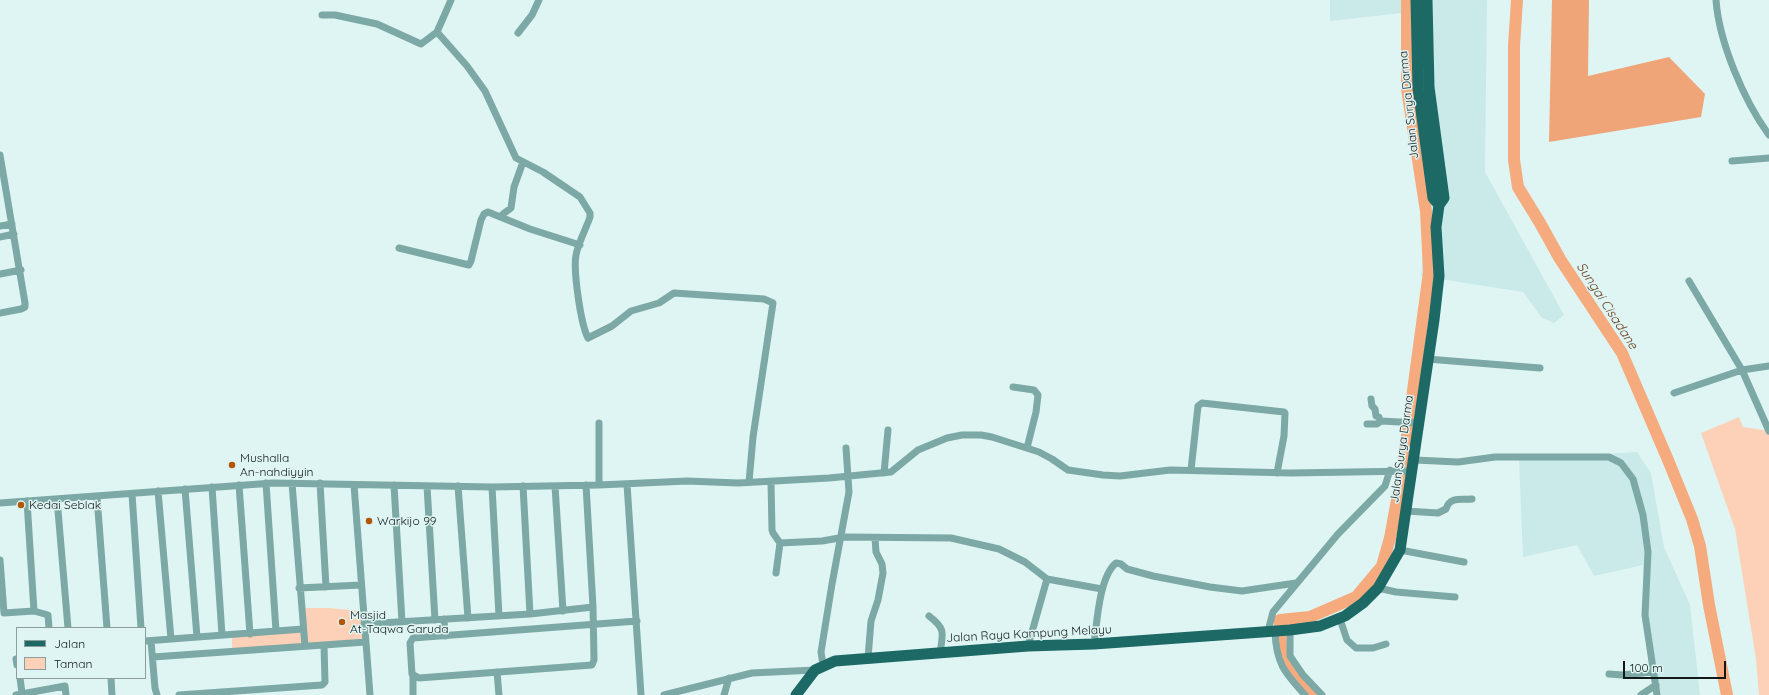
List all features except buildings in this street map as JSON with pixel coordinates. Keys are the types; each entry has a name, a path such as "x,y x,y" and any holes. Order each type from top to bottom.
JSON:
{"main road":[{"name":"Jalan Surya Darma","path":"1416,0 1418,88 1433,198 1439,205"},
{"name":"Jalan Surya Darma","path":"1280,631 1320,626 1340,618 1363,603 1378,588 1400,550 1417,422 1434,320 1439,276 1436,226 1439,205 1444,198 1429,87 1427,0"},
{"name":"Jalan Raya Kampung Melayu","path":"819,668 835,661 940,652 1028,646 1094,644 1280,631"},
{"path":"796,695 819,668"}],"street":[{"path":"322,15 335,15 377,24 421,44 438,32 451,0"},
{"path":"518,34 532,15 538,0"},
{"path":"1716,0 1717,16 1723,41 1758,119 1769,135"},
{"path":"438,32 467,66 485,91 516,158 543,172 568,188 580,197 590,213 590,217 576,256 578,293 588,338 612,326 631,311 659,303 674,293 764,299 773,302 753,437 749,482"},
{"path":"0,155 3,188 21,270 25,307 22,309 0,313"},
{"path":"1732,161 1769,158"},
{"path":"501,217 502,214 511,208 514,187 523,162"},
{"path":"399,248 469,265 483,215 488,212 530,229 580,246"},
{"path":"0,226 12,224"},
{"path":"0,237 14,234"},
{"path":"0,274 21,270"},
{"path":"1689,281 1742,370 1769,431"},
{"path":"1427,359 1540,368"},
{"path":"1674,393 1742,370 1769,366"},
{"path":"1013,387 1034,390 1038,395 1036,412 1027,448"},
{"path":"1371,399 1376,416 1379,417 1380,421"},
{"path":"1191,470 1197,409 1202,403 1284,412 1284,436 1277,473"},
{"path":"1367,424 1377,424 1380,421 1417,422"},
{"path":"599,423 599,485"},
{"path":"884,473 888,430"},
{"path":"0,503 292,482 354,485 492,487 586,486 687,481 724,484 771,482 894,471 918,450 947,438 962,435 981,435 992,437 1027,448 1052,459 1068,470 1120,476 1170,470 1234,473 1398,470 1495,457 1609,457 1621,464 1633,479 1643,515 1648,552 1645,615 1658,695"},
{"path":"664,695 752,673 819,668 849,492 846,448"},
{"path":"1322,695 1303,675 1290,656 1273,612 1296,583 1358,513 1385,486 1390,470"},
{"path":"292,482 299,588 305,646"},
{"path":"771,482 772,533 780,543 776,573"},
{"path":"266,483 276,631"},
{"path":"320,483 326,587"},
{"path":"627,484 641,695"},
{"path":"238,485 250,634"},
{"path":"354,485 370,695"},
{"path":"394,485 402,622"},
{"path":"427,486 435,620"},
{"path":"458,486 468,618"},
{"path":"523,486 530,614"},
{"path":"555,486 563,610"},
{"path":"413,676 419,678 590,666 593,664 593,607 586,486"},
{"path":"212,487 222,635"},
{"path":"492,487 499,616"},
{"path":"185,489 197,637"},
{"path":"158,491 171,639"},
{"path":"132,494 141,627"},
{"path":"97,496 107,627"},
{"path":"58,499 68,627"},
{"path":"1406,511 1438,513 1446,509 1448,503 1452,500 1472,499"},
{"path":"28,501 34,611"},
{"path":"780,543 822,541 840,538 951,538 989,546 1025,562 1047,579 1102,590"},
{"path":"868,658 871,621 878,600 883,573 882,564 876,552 875,538"},
{"path":"1400,550 1464,562"},
{"path":"0,560 4,613 34,611 48,615 49,627"},
{"path":"1094,644 1102,590 1107,575 1116,563 1121,564 1127,569 1153,576 1210,587 1242,591 1296,583"},
{"path":"1028,646 1047,579"},
{"path":"299,588 361,585"},
{"path":"1378,588 1396,592 1455,597"},
{"path":"364,624 530,614 593,607"},
{"path":"930,616 939,623 943,630 940,652"},
{"path":"1340,618 1347,640 1356,648 1373,648 1386,644"},
{"path":"444,619 445,636"},
{"path":"413,695 413,676 410,652 411,639 416,637 637,621"},
{"path":"157,695 155,688 153,657 148,641 303,629"},
{"path":"1280,631 1278,658 1291,679 1304,695"},
{"path":"153,657 366,642"},
{"path":"179,695 240,693 324,684 326,677 324,645"},
{"path":"497,672 499,695"},
{"path":"1609,674 1622,675 1654,672"},
{"path":"724,695 729,678"},
{"path":"20,679 19,694 65,686"},
{"path":"65,679 66,695"},
{"path":"111,679 112,695"},
{"path":"1640,695 1656,685"}],"shaded area":[{"path":"1330,0 1487,0 1485,172 1564,315 1554,323 1542,318 1523,292 1421,276 1425,238 1405,84 1402,13 1330,21"},
{"path":"1552,0 1589,0 1588,76 1669,57 1705,94 1701,117 1549,142"},
{"path":"1637,452 1651,473 1664,547 1690,605 1700,695 1656,695 1643,565 1594,576 1577,545 1523,557 1519,459"}],"green space":[{"path":"1739,417 1743,427 1769,431 1769,695 1759,695 1756,659 1735,529 1701,433"},
{"path":"303,608 329,608 362,611 363,639 306,644"},
{"path":"303,630 303,646 232,651 232,636"}],"waterway":[{"path":"1311,695 1295,678 1281,649 1280,620 1310,617 1356,597 1382,566 1390,538 1402,472 1429,272 1426,211 1407,89 1407,0"},
{"name":"Sungai Cisadane","path":"1517,0 1514,46 1514,160 1518,187 1560,259 1622,353 1668,460 1692,519 1700,546 1709,605 1727,695"}],"place":[{"name":"Mushalla An-nahdiyyin","path":"232,465"},
{"name":"Kedai Seblak","path":"21,505"},
{"name":"Warkijo 99","path":"369,521"},
{"name":"Masjid At-Taqwa Garuda","path":"342,622"}]}
